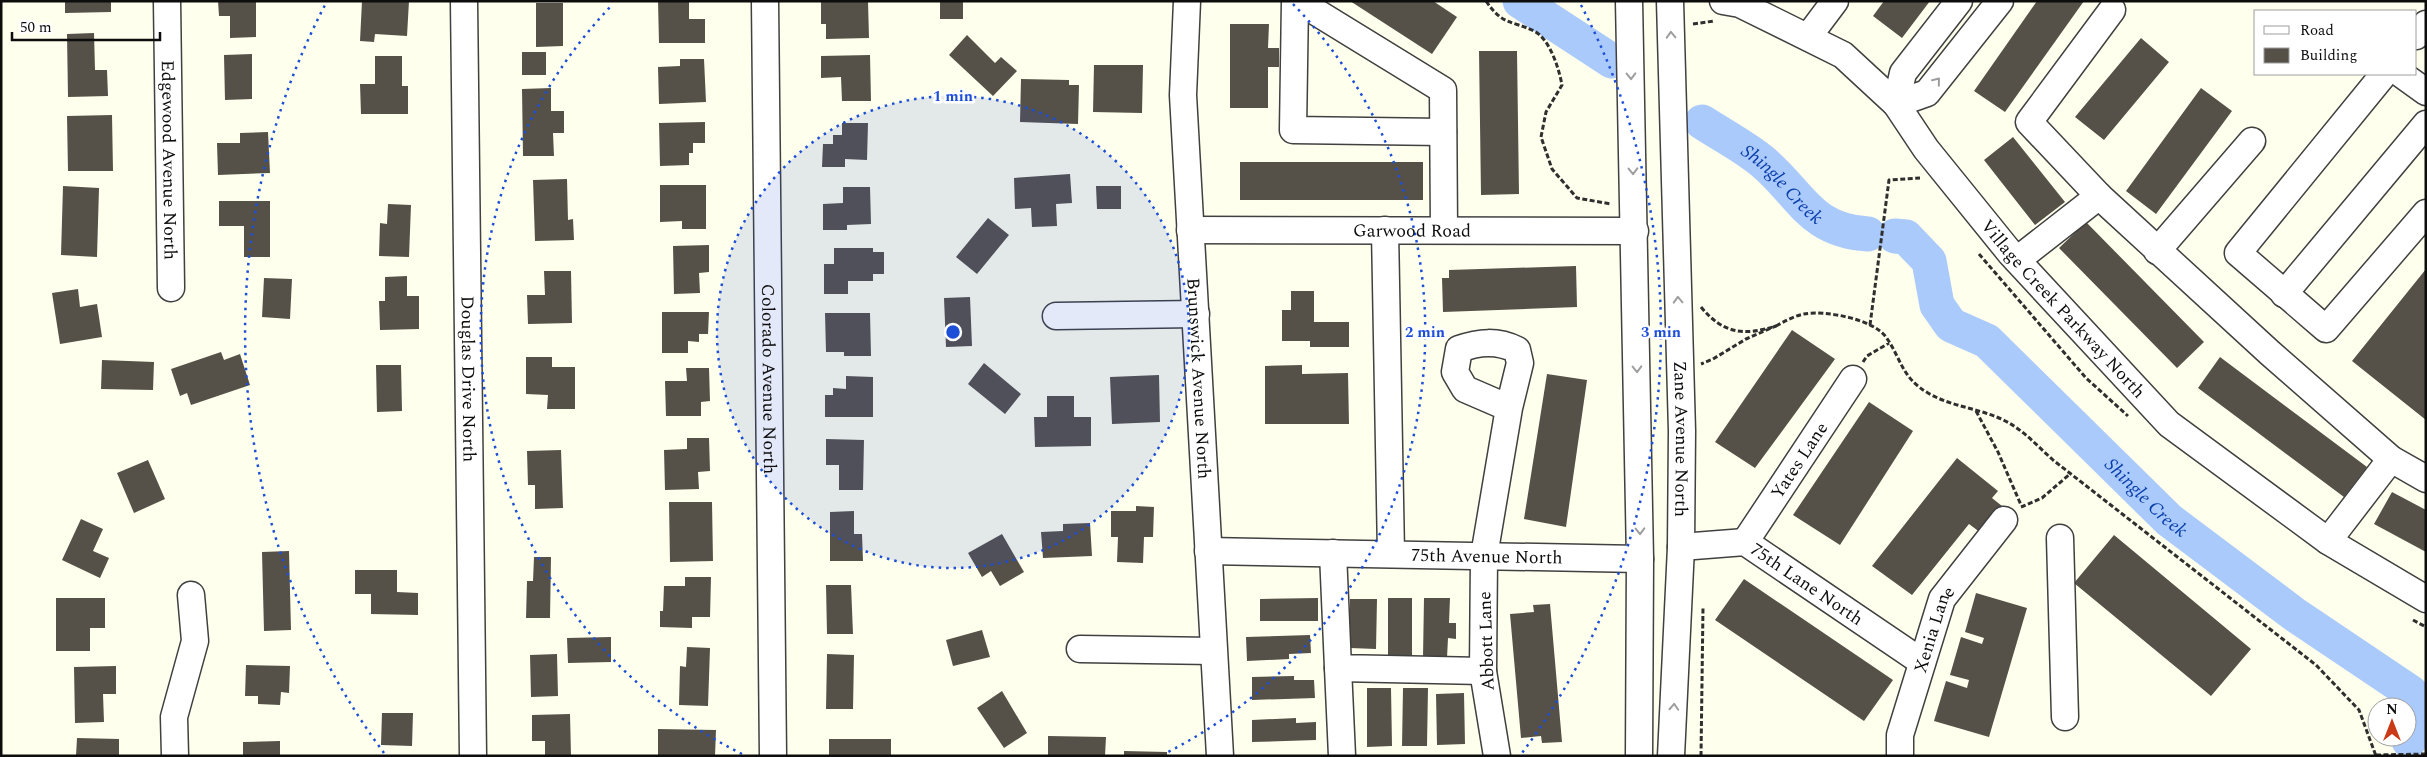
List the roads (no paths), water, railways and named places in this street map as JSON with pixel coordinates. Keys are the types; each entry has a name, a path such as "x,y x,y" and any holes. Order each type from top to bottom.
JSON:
{"street":[{"name":"Edgewood Avenue North","path":"166,1 171,288"},
{"name":"Douglas Drive North","path":"464,1 473,756"},
{"name":"Colorado Avenue North","path":"765,1 773,756"},
{"name":"Brunswick Avenue North","path":"1187,1 1183,95 1220,756"},
{"path":"1443,132 1293,130 1297,1 1443,90 1444,230"},
{"path":"1629,1 1640,559 1639,756"},
{"name":"Zane Avenue North","path":"1670,1 1682,431 1681,547 1671,756"},
{"path":"1808,37 1835,1"},
{"path":"1896,104 1903,73 1958,1"},
{"path":"1896,104 1927,93 2000,1"},
{"name":"Village Creek Parkway North","path":"1723,13 1740,4 1843,55 1896,104 1926,149 2017,260 2169,424 2328,541 2426,599"},
{"path":"2112,10 2029,122 2099,196 2157,251 2391,459 2426,479"},
{"path":"2417,35 2426,24"},
{"path":"2383,75 2238,253 2326,329 2426,213"},
{"path":"2402,75 2426,92"},
{"path":"2284,294 2426,124"},
{"path":"2157,251 2252,141"},
{"path":"2017,260 2099,196"},
{"name":"Garwood Road","path":"1190,230 1635,231"},
{"path":"1385,230 1391,554"},
{"path":"1056,316 1196,314"},
{"name":"Yates Lane","path":"1744,542 1853,379"},
{"name":"Abbott Lane","path":"1497,756 1483,671 1484,556 1509,408"},
{"path":"2328,541 2391,459"},
{"name":"Xenia Lane","path":"1900,756 1900,735 1942,599 2013,513"},
{"path":"2060,538 2065,717"},
{"name":"75th Lane North","path":"1681,547 1744,542 1922,662"},
{"name":"75th Avenue North","path":"1208,551 1640,559"},
{"path":"1334,553 1342,756"},
{"path":"175,756 174,717 195,641 190,595"},
{"path":"1080,649 1213,651"},
{"path":"1338,668 1483,671"}],"waterway":[{"name":"Shingle Creek","path":"1520,1 1612,61"},
{"name":"Shingle Creek","path":"1702,122 1763,162 1819,218 1832,226 1868,234"},
{"name":"Shingle Creek","path":"1895,236 1906,237 1929,261 1937,305 1951,325 1987,341 2169,520 2294,614 2410,692 2410,697"}]}
